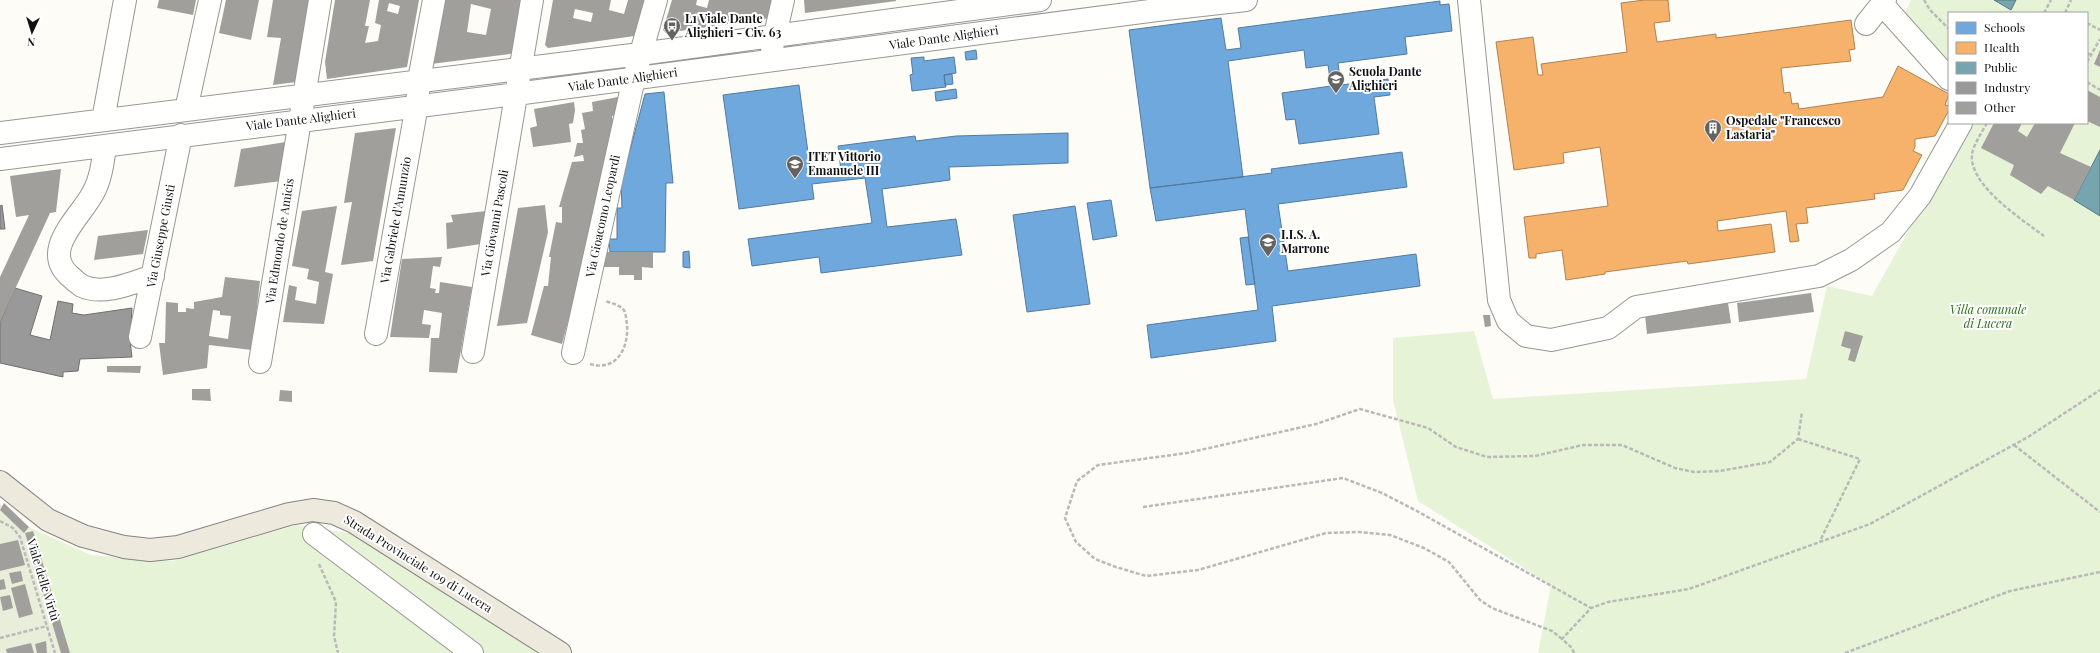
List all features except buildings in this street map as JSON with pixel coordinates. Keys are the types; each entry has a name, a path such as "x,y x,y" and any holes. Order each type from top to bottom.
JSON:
{"main road":[{"name":"Strada Provinciale 109 di Lucera","path":"0,482 48,520 83,536 124,547 150,550 178,547 289,514 313,510 334,513 354,522 560,653"}],"street":[{"path":"103,120 125,0"},
{"path":"186,110 210,0"},
{"name":"Via Edmondo de Amicis","path":"260,362 303,94 320,0"},
{"name":"Via Gabriele d'Annunzio","path":"376,334 417,105 418,80 434,0"},
{"name":"Via Giovanni Pascoli","path":"473,352 532,0"},
{"name":"Via Gioacomo Leopardi","path":"573,353 634,78 656,0"},
{"path":"770,61 783,0"},
{"name":"Viale Dante Alighieri","path":"0,133 303,94 640,54 1040,0"},
{"name":"Viale Dante Alighieri","path":"0,159 770,61 1156,5 1246,0"},
{"path":"1469,0 1499,300 1508,321 1526,336 1551,340 1577,336 1608,328 1636,307 1819,276 1851,260 1891,232 1920,196 1960,124"},
{"path":"1866,24 1884,2 1948,77"},
{"name":"Via Giuseppe Giusti","path":"140,337 181,135"},
{"path":"105,146 101,172 93,193 69,226 58,253 64,272 82,286 98,289 117,288 153,276"},
{"path":"314,534 472,653"}],"path":[{"path":"1924,0 1930,10 1948,28"},
{"path":"2045,12 2051,0"},
{"path":"2066,12 2071,0"},
{"path":"2088,24 2100,30"},
{"path":"2088,60 2100,39"},
{"path":"2088,83 2100,90"},
{"path":"1986,124 1972,151 1974,169 1981,182 2009,210 2044,236"},
{"path":"573,353 582,361 593,365 605,364 618,358 624,351 628,333 623,309 615,304 586,296"},
{"path":"1562,639 1591,608 1608,602 1689,589 1870,524 2014,445 2100,390"},
{"path":"1574,653 1572,648 1552,631 1492,608 1480,600 1449,562 1424,548 1390,536 1359,532 1326,533 1198,570 1146,576 1116,568 1095,559 1076,542 1065,518 1077,481 1098,465 1187,453 1316,424 1360,409 1428,428 1456,447 1487,457 1535,456 1583,445 1622,445 1675,468 1694,472 1720,471 1770,462 1798,439 1802,412"},
{"path":"1798,439 1860,459 1820,541"},
{"path":"2014,445 2100,512"},
{"path":"1143,507 1344,478 1382,493 1415,510 1591,608"},
{"name":"Viale delle Virtù","path":"1,521 13,528 20,537 55,653"},
{"path":"314,534 319,566 336,602 334,636 338,653"},
{"path":"1845,653 2010,591 2100,572"},
{"path":"0,638 47,626"}],"green space":[{"name":"Villa comunale di Lucera","path":"1911,0 2100,0 2100,653 1538,653 1551,585 1418,501 1393,400 1393,338 1474,331 1493,399 1806,379 1827,286 1872,296 1968,124 2088,124 2088,12 1948,12 1948,64 1905,13"},
{"path":"0,504 22,524 68,653 0,653"},
{"path":"22,524 91,555 173,561 296,525 349,533 543,653 68,653"}],"place":[{"name":"L1 Viale Dante Alighieri - Civ. 63","path":"672,41"},
{"name":"Scuola Dante Alighieri","path":"1336,94"},
{"name":"Ospedale \"Francesco Lastaria\"","path":"1713,143"},
{"name":"ITET Vittorio Emanuele III","path":"795,179"},
{"name":"I.I.S. A. Marrone","path":"1268,257"}]}
